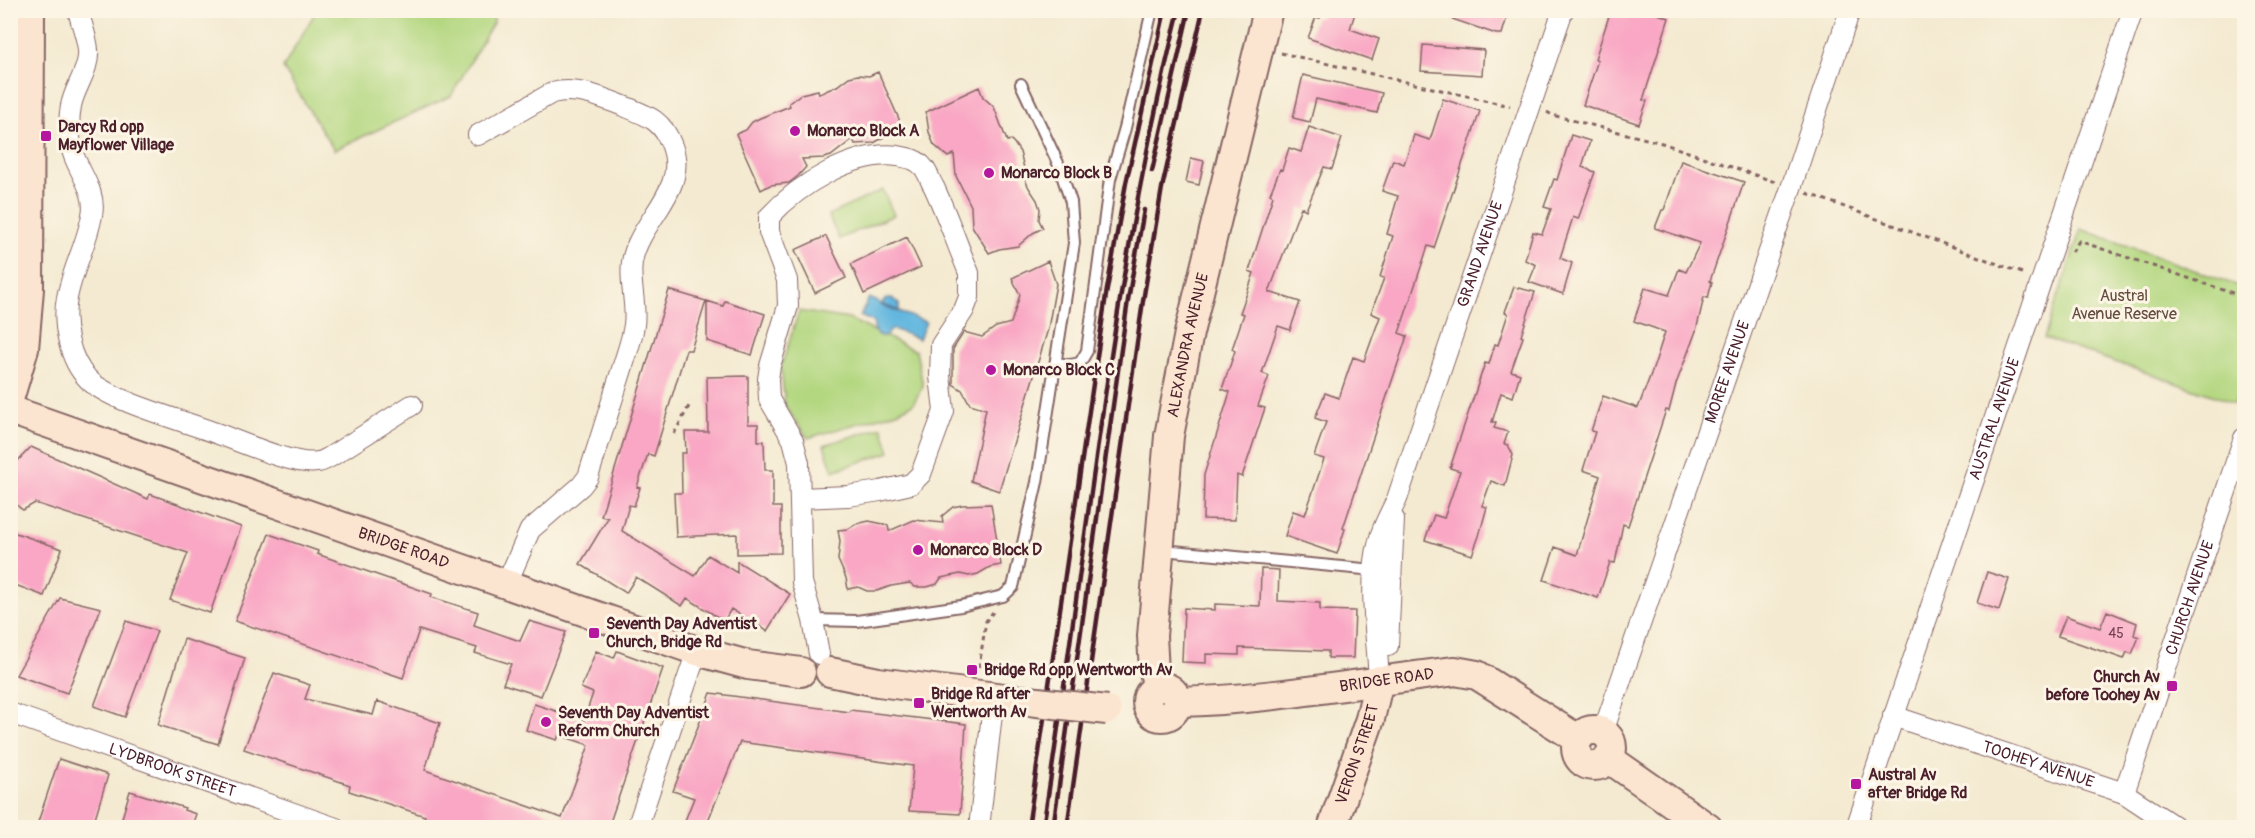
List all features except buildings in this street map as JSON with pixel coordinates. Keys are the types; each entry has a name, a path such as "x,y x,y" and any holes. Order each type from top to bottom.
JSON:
{"street":[{"path":"10,396 24,349 29,289 30,10"},
{"path":"78,10 88,51 87,63 71,106 70,141 75,161 92,195 93,212 87,240 66,301 66,318 76,364 88,380 106,392 150,409 273,453 309,463 320,462 330,457 412,405"},
{"name":"ALEXANDRA AVENUE","path":"1161,698 1154,672 1152,636 1169,435 1176,392 1268,10"},
{"name":"GRAND AVENUE","path":"1379,680 1375,641 1374,570 1379,541 1397,499 1563,10"},
{"name":"MOREE AVENUE","path":"1596,743 1791,188 1850,10"},
{"name":"AUSTRAL AVENUE","path":"1856,828 2133,10"},
{"path":"478,135 552,93 562,90 580,91 652,117 667,133 675,154 676,170 673,185 641,236 633,259 631,275 634,324 588,477 581,486 530,530 506,585"},
{"path":"800,498 848,496 911,484 921,474 937,434 944,411 940,376 941,345 964,310 969,297 969,273 924,168 911,158 888,155 847,165 809,183 780,205 769,217 768,232 787,280 788,306 772,357 768,379 769,399 793,440 799,463 802,582 813,620 816,666"},
{"name":"BRIDGE ROAD","path":"10,410 697,651 748,665 816,666 878,682 1107,710 1132,710 1161,698 1217,701 1455,671 1466,672 1483,679 1596,743 1708,828"},
{"name":"CHURCH AVENUE","path":"2124,794 2240,462 2244,438"},
{"name":"GRAND AVENUE","path":"1379,680 1388,646 1392,537 1397,499"},
{"path":"637,828 697,651"},
{"name":"VERON STREET","path":"1332,828 1370,719 1379,680"},
{"path":"979,828 1007,698"},
{"name":"LYDBROOK STREET","path":"10,713 336,828"},
{"name":"TOOHEY AVENUE","path":"1893,716 2124,794 2177,828"}],"lane":[{"path":"1056,363 1070,365 1080,363 1087,351 1110,179 1125,128 1152,10"},
{"path":"813,620 857,621 961,606 1003,596 1013,587 1037,482 1074,243 1071,202 1058,163 1021,84"},
{"path":"1158,549 1374,570"}],"path":[{"path":"1281,53 1507,107 1532,102 1552,115 1662,143 2022,273"},
{"path":"2067,259 2079,241 2244,297"},
{"path":"674,434 689,406"},
{"path":"979,667 986,621 992,614 996,598"}],"green space":[{"path":"316,11 493,11 494,21 451,96 334,150 283,68"},
{"path":"883,190 894,215 839,239 828,215"},
{"name":"Austral Avenue Reserve","path":"2081,229 2244,288 2244,374 2235,403 2044,338"},
{"path":"799,311 849,319 916,351 923,386 913,404 897,412 808,438 785,406 781,367"},
{"path":"882,427 890,452 833,471 824,445"}],"water":[{"path":"869,298 879,302 880,305 926,322 919,339 893,329 884,337 877,333 874,322 860,316"},
{"path":"892,298 899,304 899,311 881,304 886,299"}],"railway":[{"path":"1028,828 1106,295 1126,183 1165,10"},
{"path":"1043,828 1117,315 1155,111 1179,10"},
{"path":"1152,171 1189,10"},
{"path":"1067,828 1143,301 1162,188 1203,10"},
{"path":"1053,828 1128,300 1144,210"}],"place":[{"name":"Monarco Block A","path":"795,131"},
{"name":"Darcy Rd opp Mayflower Village","path":"46,136"},
{"name":"Monarco Block B","path":"989,173"},
{"name":"Monarco Block C","path":"991,370"},
{"name":"Monarco Block D","path":"918,550"},
{"name":"Seventh Day Adventist Church, Bridge Rd","path":"594,633"},
{"name":"Bridge Rd opp Wentworth Av","path":"972,670"},
{"name":"Church Av before Toohey Av","path":"2172,686"},
{"name":"Bridge Rd after Wentworth Av","path":"919,703"},
{"name":"Seventh Day Adventist Reform Church","path":"546,722"},
{"name":"Austral Av after Bridge Rd","path":"1856,784"}]}
